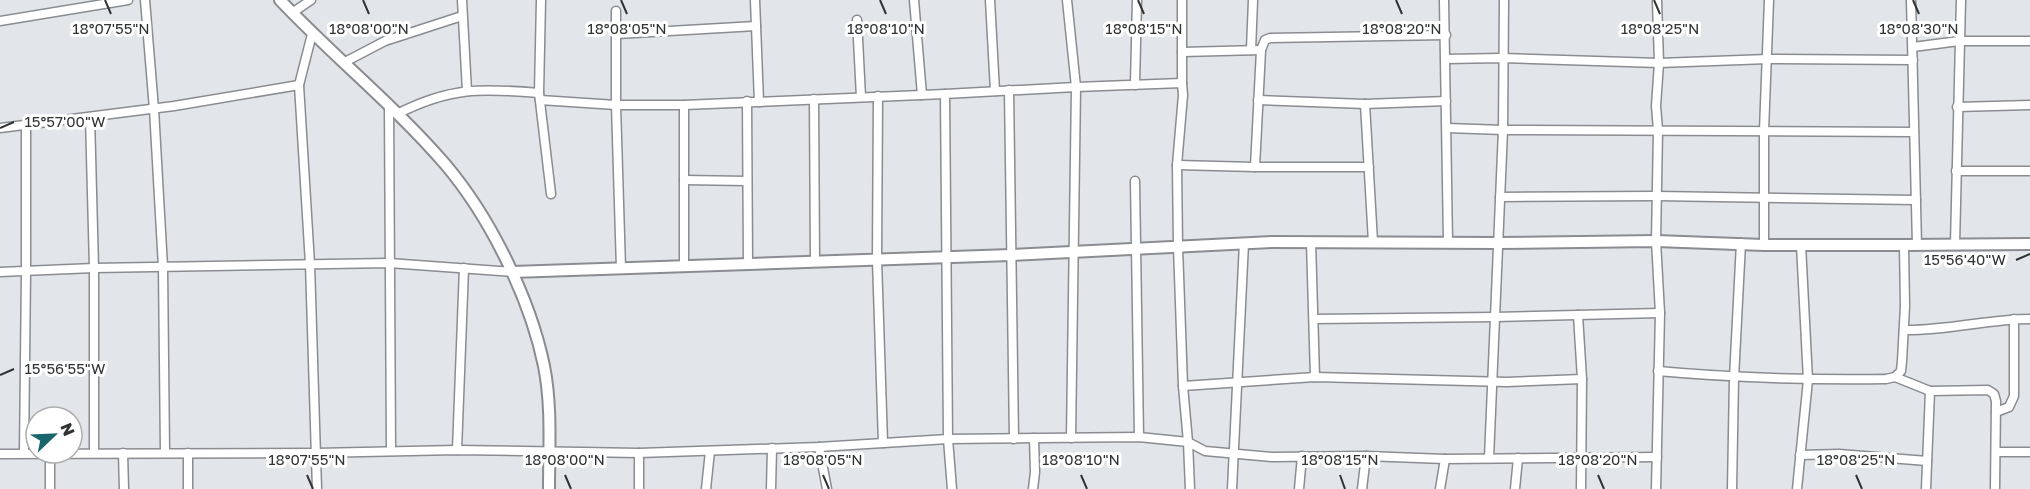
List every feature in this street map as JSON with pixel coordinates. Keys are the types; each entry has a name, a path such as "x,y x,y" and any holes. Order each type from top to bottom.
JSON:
{"street":[{"path":"0,21 128,0"},
{"path":"145,0 163,267 165,453"},
{"path":"280,0 312,34 398,114 445,164 478,208 512,272 537,336 545,368 549,400 549,489"},
{"path":"292,13 311,0"},
{"path":"462,0 467,91"},
{"path":"541,0 539,97 552,194"},
{"path":"755,0 759,102"},
{"path":"914,0 922,95"},
{"path":"990,0 995,91"},
{"path":"1067,0 1076,87 1071,438"},
{"path":"1135,85 1137,0"},
{"path":"1182,0 1184,95 1177,165 1178,247 1183,386 1190,489"},
{"path":"1251,50 1253,0"},
{"path":"1444,0 1448,242"},
{"path":"1489,458 1503,130 1504,0"},
{"path":"1656,489 1660,313 1656,241 1658,130 1656,106 1659,63 1657,0"},
{"path":"1764,245 1764,131 1769,0"},
{"path":"1911,0 1917,245"},
{"path":"1955,244 1960,0"},
{"path":"616,11 616,105 621,269"},
{"path":"343,63 385,41 462,16"},
{"path":"857,20 861,97"},
{"path":"617,34 756,26"},
{"path":"312,34 299,85 310,264 317,489"},
{"path":"1255,167 1262,43 1270,38 1446,35"},
{"path":"1913,47 1959,41 2030,41"},
{"path":"1182,52 1261,50"},
{"path":"1446,58 1659,63 1768,59 1913,60"},
{"path":"398,114 433,98 467,91 503,90 539,97 616,105 684,105 1182,83"},
{"path":"0,128 154,109 299,85"},
{"path":"1009,90 1014,439"},
{"path":"945,94 948,439 952,489"},
{"path":"878,96 877,260 883,443"},
{"path":"814,99 815,262"},
{"path":"1258,100 1365,104 1446,101"},
{"path":"747,101 748,264"},
{"path":"1365,104 1373,242"},
{"path":"684,105 684,267"},
{"path":"1957,107 2030,105"},
{"path":"389,106 391,452"},
{"path":"90,117 94,268 94,453"},
{"path":"25,405 26,125"},
{"path":"1447,128 1914,132"},
{"path":"1177,165 1369,167"},
{"path":"1956,171 2030,171"},
{"path":"684,180 747,181"},
{"path":"1135,181 1139,437"},
{"path":"1500,196 1916,200"},
{"path":"0,272 94,268 389,263 512,272 1311,242 1656,241 1764,245 2030,244"},
{"path":"1311,242 1315,377"},
{"path":"1232,489 1244,243"},
{"path":"1732,489 1734,378 1741,243"},
{"path":"1797,489 1808,380 1801,245"},
{"path":"1658,372 1734,378 1808,380 1895,377 1901,371 1904,330 1904,245"},
{"path":"457,450 464,268"},
{"path":"1314,319 1660,313"},
{"path":"1578,315 1582,379 1581,489"},
{"path":"1996,412 2009,406 2014,396 2014,319"},
{"path":"1904,330 1931,330 2030,319"},
{"path":"1183,386 1315,377 1492,382 1582,379"},
{"path":"1895,377 1930,391 1988,390 1994,394 1996,412 1995,489"},
{"path":"1926,489 1930,391"},
{"path":"84,453 457,450 639,453 819,447 948,439 1139,437 1188,442 1205,451 1272,457 1366,456 1445,459 1657,457"},
{"path":"1033,489 1034,438"},
{"path":"819,447 827,489"},
{"path":"771,489 772,448"},
{"path":"706,489 710,451"},
{"path":"1996,452 2030,452"},
{"path":"0,454 24,453"},
{"path":"123,453 124,489"},
{"path":"188,453 188,489"},
{"path":"639,453 639,489"},
{"path":"1800,455 1839,454 1927,461"},
{"path":"1299,489 1302,456"},
{"path":"1362,489 1366,456"},
{"path":"1515,489 1518,458"},
{"path":"1440,489 1445,459"},
{"path":"50,465 50,489"}]}
